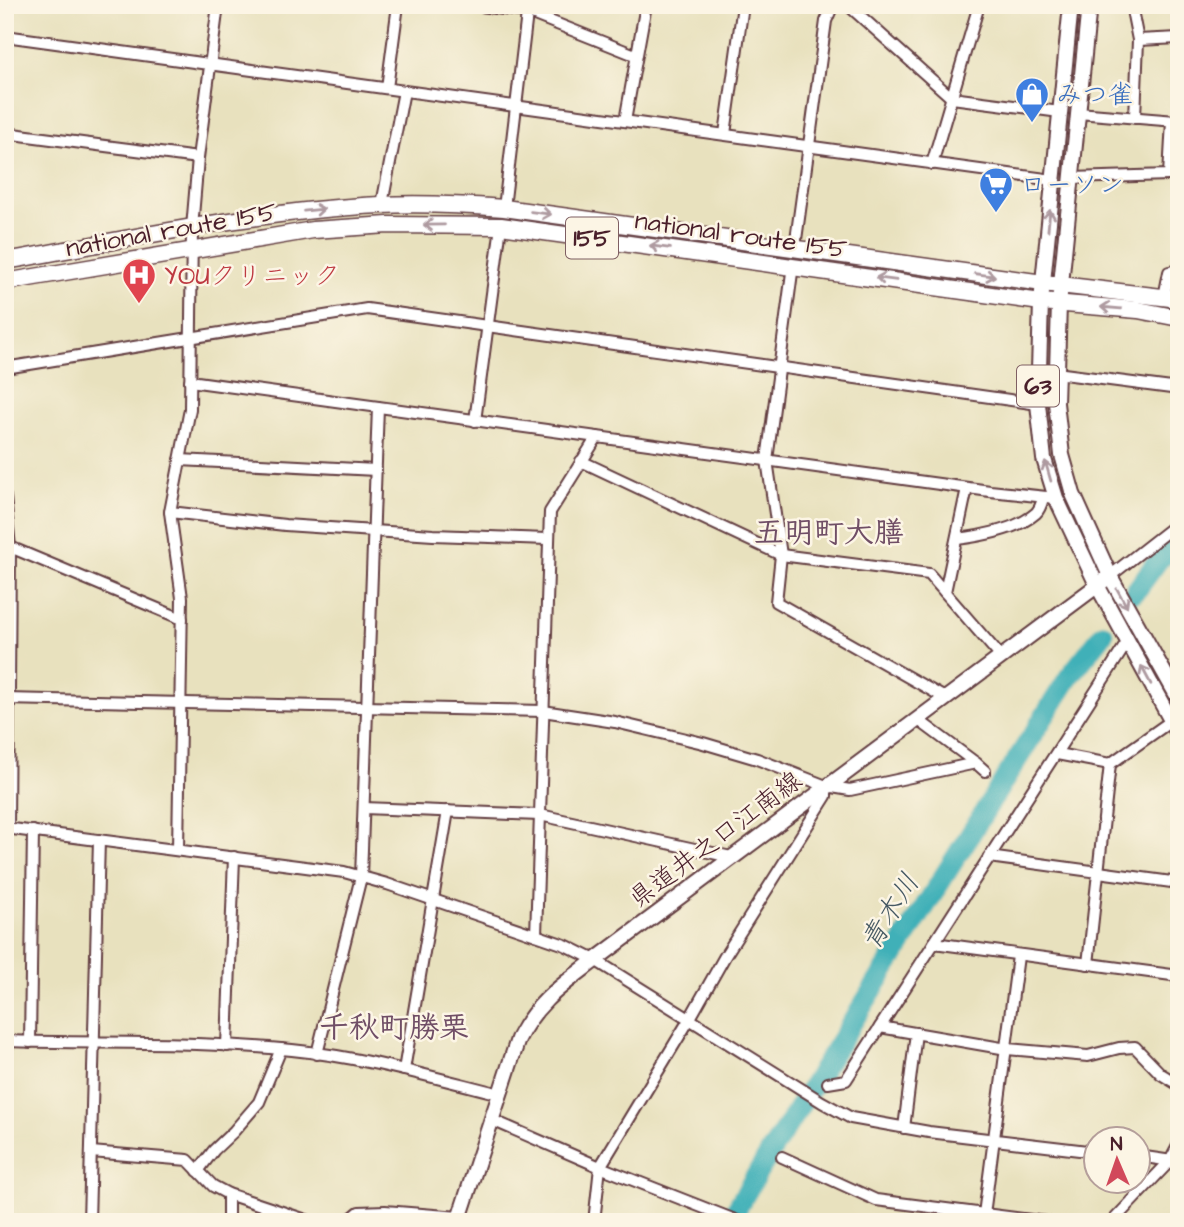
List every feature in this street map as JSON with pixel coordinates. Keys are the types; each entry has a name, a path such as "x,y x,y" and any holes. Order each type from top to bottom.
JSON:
{"highway":[{"name":"national route 155","path":"5,261 310,210 382,204 457,205 504,208 1042,283 1171,298"},
{"name":"national route 155","path":"5,282 313,230 388,225 501,226 1041,302 1138,310 1179,318"}],"main road":[{"name":"63","path":"1071,5 1042,283 1038,404 1044,458 1050,498 1179,735"},
{"name":"63","path":"1089,5 1059,304 1056,403 1062,455 1073,494 1110,576 1179,699"},
{"name":"県道井之口江南線","path":"459,1219 518,1039 526,1022 541,1002 1110,576"}],"street":[{"path":"178,850 183,597 170,512 190,409 192,228 209,63 218,5"},
{"path":"387,88 398,5"},
{"path":"473,5 527,8 635,55"},
{"path":"625,121 646,5"},
{"path":"725,134 743,5"},
{"path":"796,247 826,21 833,5"},
{"path":"848,5 951,99 1060,112"},
{"path":"932,163 979,5"},
{"path":"1131,5 1138,40 1136,118"},
{"path":"504,208 527,8"},
{"path":"5,36 1054,180"},
{"path":"1138,40 1179,38"},
{"path":"382,204 404,90"},
{"path":"1072,178 1169,175 1176,121 1078,113"},
{"path":"5,167 7,133 198,158"},
{"path":"475,421 501,226"},
{"path":"793,265 766,460 781,555 776,602 945,698"},
{"path":"1171,298 1169,272 1179,270"},
{"path":"5,368 367,309 1038,404"},
{"path":"1056,373 1179,389"},
{"path":"190,381 1050,498"},
{"path":"317,1054 361,877 378,407"},
{"path":"536,935 547,539 550,512 597,438"},
{"path":"180,460 376,470"},
{"path":"582,461 781,555 929,573 1001,657"},
{"path":"945,592 968,488"},
{"path":"5,498 10,547 6,699 7,828 344,872 361,877 565,945 595,960 851,1118 994,1141 1082,1150"},
{"path":"957,539 988,535 1013,526 1038,512 1050,498"},
{"path":"170,512 285,525 547,539"},
{"path":"1110,576 1179,522"},
{"path":"10,547 182,619"},
{"path":"828,1083 846,1080 1128,641"},
{"path":"6,699 543,711 615,722 703,743 757,759 827,786 850,790 980,767 917,719"},
{"path":"1057,754 1110,764 1171,721"},
{"path":"1088,964 1110,764"},
{"path":"594,1222 600,1167 690,1020 725,956 826,796 827,786"},
{"path":"364,808 540,815 731,858"},
{"path":"404,1070 448,811"},
{"path":"30,1042 33,831"},
{"path":"89,1222 99,840"},
{"path":"227,1046 234,857"},
{"path":"989,857 1179,883"},
{"path":"934,943 1179,976"},
{"path":"984,1218 1018,956"},
{"path":"880,1027 1007,1049 1088,1056 1135,1047 1161,1074 1179,1085"},
{"path":"904,1128 916,1033"},
{"path":"5,1041 281,1049 404,1070 500,1094"},
{"path":"198,1171 259,1102 281,1049"},
{"path":"492,1120 600,1167 740,1222"},
{"path":"1112,1222 1175,1161 1179,1144"},
{"path":"91,1152 188,1160 214,1186 228,1195 312,1222"},
{"path":"782,1157 876,1200 984,1218 1047,1222"},
{"path":"1152,1158 1175,1161"},
{"path":"228,1195 228,1222"},
{"path":"347,1222 359,1212 459,1219"}],"waterway":[{"path":"5,382 19,370"},
{"name":"青木川","path":"1135,592 1159,559 1179,544"},
{"name":"青木川","path":"729,1222 1069,677 1103,634"}],"place":[{"name":"みつ雀","path":"1032,124"},
{"name":"ローソン","path":"996,214"},
{"name":"YOUクリニック","path":"139,305"}],"district":[{"name":"五明町大膳","path":"829,532"},
{"name":"千秋町勝栗","path":"394,1027"}]}
